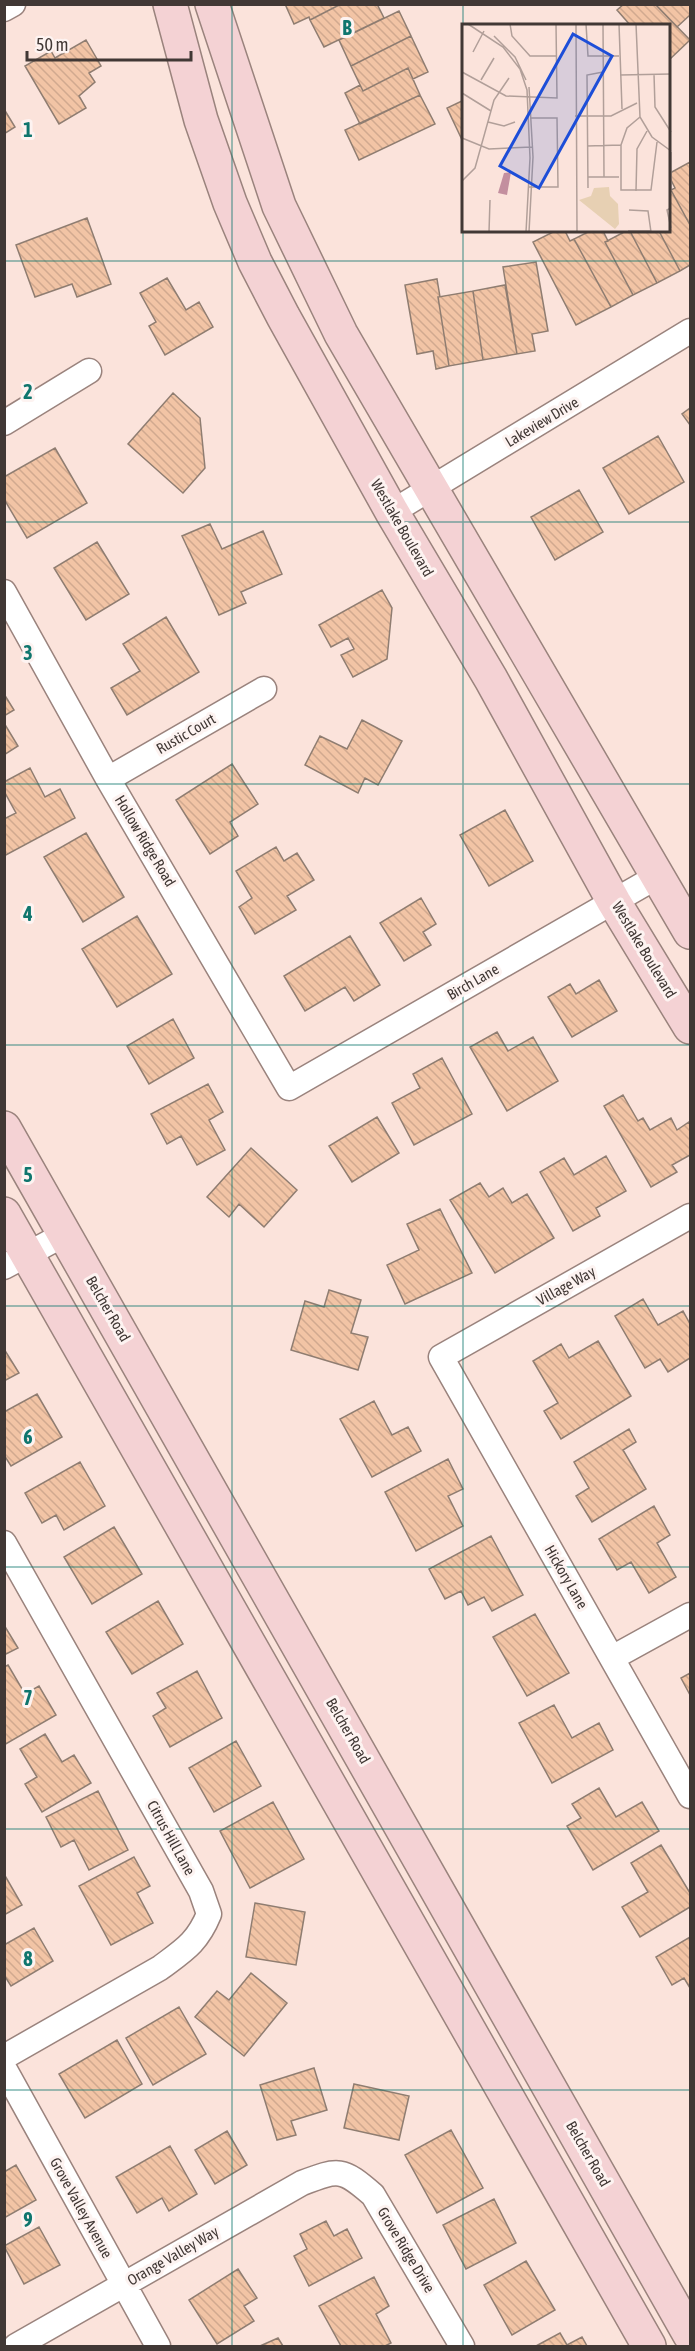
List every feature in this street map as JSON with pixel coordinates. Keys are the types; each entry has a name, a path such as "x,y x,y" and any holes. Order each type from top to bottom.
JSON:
{"main road":[{"name":"Westlake Boulevard","path":"171,4 201,120 230,203 255,262 288,327 392,513 491,679 614,902 690,1027"},
{"path":"212,4 279,206 340,334 531,656 690,932"},
{"name":"Belcher Road","path":"4,1128 690,2335"},
{"path":"4,1214 16,1261 649,2346"}],"street":[{"path":"4,9 13,4"},
{"name":"Lakeview Drive","path":"392,513 690,331"},
{"path":"4,423 89,371"},
{"name":"Hollow Ridge Road","path":"4,592 108,779 289,1088"},
{"name":"Rustic Court","path":"108,779 264,689"},
{"name":"Birch Lane","path":"289,1088 658,876"},
{"name":"Village Way","path":"441,1357 690,1216"},
{"path":"16,1261 65,1234"},
{"name":"Hickory Lane","path":"441,1357 690,1796"},
{"name":"Citrus Hill Lane","path":"4,1543 201,1891 209,1914 201,1934 181,1953 160,1968 4,2056"},
{"path":"612,1658 690,1615"},
{"name":"Grove Valley Avenue","path":"4,2068 158,2346"},
{"name":"Orange Valley Way","path":"16,2346 302,2183 333,2171"},
{"name":"Grove Ridge Drive","path":"333,2171 355,2179 373,2194 462,2346"}],"building":[{"path":"285,4 341,4 310,20 309,17 294,24"},
{"path":"341,4 377,4 384,18 324,47 310,20"},
{"path":"624,4 655,4 690,40 671,58 671,24 629,24 617,10"},
{"path":"655,4 690,4 690,15 677,27"},
{"path":"399,11 411,36 351,66 339,40"},
{"path":"411,36 428,72 413,79 408,68 363,91 351,66"},
{"path":"86,40 101,66 89,73 95,82 79,96 86,108 59,124 25,66 51,51 55,58"},
{"path":"408,68 420,95 360,124 345,93 360,85 363,91"},
{"path":"420,95 435,124 359,160 345,130"},
{"path":"462,101 462,140 447,108"},
{"path":"4,109 15,127 4,134"},
{"path":"690,162 690,225 671,190 675,188 671,180 671,172"},
{"path":"671,190 690,225 690,265 680,271 660,232 671,232"},
{"path":"87,218 111,284 77,297 72,284 35,297 16,245"},
{"path":"553,232 566,232 570,241 574,239 611,307 576,325 533,242"},
{"path":"588,232 604,232 608,241 605,242 633,295 611,307 574,239"},
{"path":"624,232 631,232 657,283 633,295 605,242"},
{"path":"631,232 660,232 680,271 657,283"},
{"path":"536,262 548,331 532,334 535,351 517,354 503,267"},
{"path":"167,278 186,310 199,302 213,327 165,355 149,326 156,322 140,293"},
{"path":"437,279 449,366 436,369 433,351 417,354 405,285"},
{"path":"505,285 517,354 483,360 473,291"},
{"path":"473,291 483,360 449,366 438,297"},
{"path":"173,393 200,418 205,468 183,493 128,444"},
{"path":"690,408 690,425 682,414"},
{"path":"658,436 684,482 629,514 603,468"},
{"path":"55,448 87,503 27,538 4,499 4,477"},
{"path":"579,490 603,532 555,560 531,517"},
{"path":"210,524 222,549 263,531 282,574 241,592 246,603 219,615 182,536"},
{"path":"97,542 129,594 86,620 54,568"},
{"path":"382,590 392,608 387,659 353,677 341,655 354,649 348,638 331,647 319,625"},
{"path":"166,617 199,672 127,715 111,688 140,671 123,644"},
{"path":"4,694 14,710 4,716"},
{"path":"362,720 402,741 378,785 365,778 358,793 305,765 320,736 347,749"},
{"path":"4,723 18,746 4,755"},
{"path":"232,764 258,804 230,822 238,836 210,854 176,800"},
{"path":"30,768 45,797 60,789 75,818 4,856 4,819 16,813 4,791 4,782"},
{"path":"505,810 533,861 489,886 460,835"},
{"path":"86,833 124,897 83,922 44,857"},
{"path":"276,847 284,861 297,853 314,880 287,896 296,910 255,934 239,907 252,898 236,871"},
{"path":"421,898 436,924 423,932 431,945 404,961 380,923"},
{"path":"137,916 172,974 117,1007 82,949"},
{"path":"350,936 380,985 354,1001 345,987 305,1011 284,976"},
{"path":"599,980 617,1011 572,1037 548,997 570,984 576,994"},
{"path":"173,1019 194,1058 149,1084 127,1046"},
{"path":"497,1032 508,1051 533,1037 558,1081 507,1111 470,1047"},
{"path":"442,1058 472,1114 414,1145 392,1103 420,1088 413,1074"},
{"path":"208,1084 223,1112 209,1120 225,1150 197,1165 181,1136 167,1144 151,1114"},
{"path":"623,1095 638,1121 643,1118 650,1130 671,1118 677,1130 689,1122 690,1125 690,1155 672,1165 677,1172 651,1187 604,1106"},
{"path":"377,1117 399,1153 352,1182 329,1146"},
{"path":"251,1148 297,1190 264,1227 239,1204 229,1217 207,1197"},
{"path":"606,1156 626,1191 596,1208 600,1216 573,1231 540,1172 564,1158 574,1175"},
{"path":"480,1183 489,1197 503,1188 512,1203 527,1194 554,1238 495,1273 450,1200"},
{"path":"440,1209 472,1273 405,1304 387,1265 419,1250 407,1224"},
{"path":"329,1290 361,1300 351,1333 368,1337 358,1370 291,1350 305,1301 324,1307"},
{"path":"643,1299 658,1325 683,1311 690,1324 690,1358 668,1372 660,1359 645,1368 615,1316"},
{"path":"598,1341 631,1396 561,1439 544,1411 558,1403 533,1361 561,1344 569,1358"},
{"path":"4,1349 19,1373 4,1381"},
{"path":"37,1394 62,1437 11,1466 4,1455 4,1412"},
{"path":"374,1401 392,1435 408,1427 421,1451 372,1477 340,1419"},
{"path":"629,1429 636,1442 623,1450 646,1489 592,1522 576,1496 589,1488 574,1462"},
{"path":"448,1459 463,1489 448,1496 463,1526 416,1551 385,1492"},
{"path":"80,1462 105,1506 64,1530 56,1515 42,1523 25,1493"},
{"path":"654,1506 670,1535 657,1543 676,1577 649,1593 631,1562 617,1570 599,1539"},
{"path":"114,1527 142,1574 92,1604 64,1557"},
{"path":"491,1536 523,1595 492,1611 484,1597 468,1605 461,1591 445,1599 429,1569"},
{"path":"158,1601 183,1644 132,1674 106,1632"},
{"path":"535,1614 569,1673 527,1696 493,1637"},
{"path":"4,1625 18,1648 4,1655"},
{"path":"8,1665 25,1694 39,1686 56,1715 4,1745 4,1667"},
{"path":"197,1671 222,1718 170,1747 153,1716 166,1708 157,1693"},
{"path":"690,1673 690,1695 681,1678"},
{"path":"554,1705 572,1738 599,1723 613,1750 552,1783 519,1723"},
{"path":"45,1734 62,1762 74,1755 91,1783 42,1812 25,1784 37,1777 20,1749"},
{"path":"236,1741 261,1786 214,1812 189,1768"},
{"path":"599,1788 616,1817 642,1802 659,1831 593,1870 567,1826 581,1818 572,1804"},
{"path":"98,1791 128,1850 89,1870 74,1840 61,1847 46,1817"},
{"path":"273,1802 304,1859 250,1888 220,1831"},
{"path":"661,1845 690,1893 690,1907 640,1937 622,1907 648,1892 631,1863"},
{"path":"134,1857 150,1886 137,1893 153,1923 111,1945 79,1886"},
{"path":"4,1874 22,1905 4,1915"},
{"path":"255,1903 305,1912 296,1965 246,1957"},
{"path":"34,1928 53,1961 11,1986 4,1975 4,1945"},
{"path":"690,1937 690,1988 684,1978 672,1985 656,1957"},
{"path":"251,1973 287,2003 244,2056 195,2017 217,1991 229,2000"},
{"path":"179,2007 206,2054 153,2085 126,2038"},
{"path":"117,2040 142,2084 85,2118 59,2074"},
{"path":"314,2068 327,2110 291,2121 296,2135 277,2140 260,2085"},
{"path":"354,2084 409,2096 399,2140 344,2128"},
{"path":"451,2130 483,2188 437,2213 405,2155"},
{"path":"227,2131 247,2165 215,2184 195,2150"},
{"path":"170,2146 197,2194 169,2211 162,2198 137,2213 116,2177"},
{"path":"16,2165 36,2200 4,2218 4,2172"},
{"path":"494,2199 516,2243 466,2269 443,2225"},
{"path":"326,2221 334,2236 347,2229 362,2258 309,2286 294,2256 307,2249 300,2234"},
{"path":"39,2227 60,2265 24,2284 4,2246"},
{"path":"526,2261 555,2310 512,2335 484,2285"},
{"path":"238,2269 257,2298 244,2306 254,2321 217,2344 189,2300"},
{"path":"374,2277 389,2306 376,2314 391,2343 385,2346 341,2346 319,2306"},
{"path":"560,2333 567,2345 582,2337 587,2346 536,2346"},
{"path":"278,2338 283,2346 260,2346"}]}
